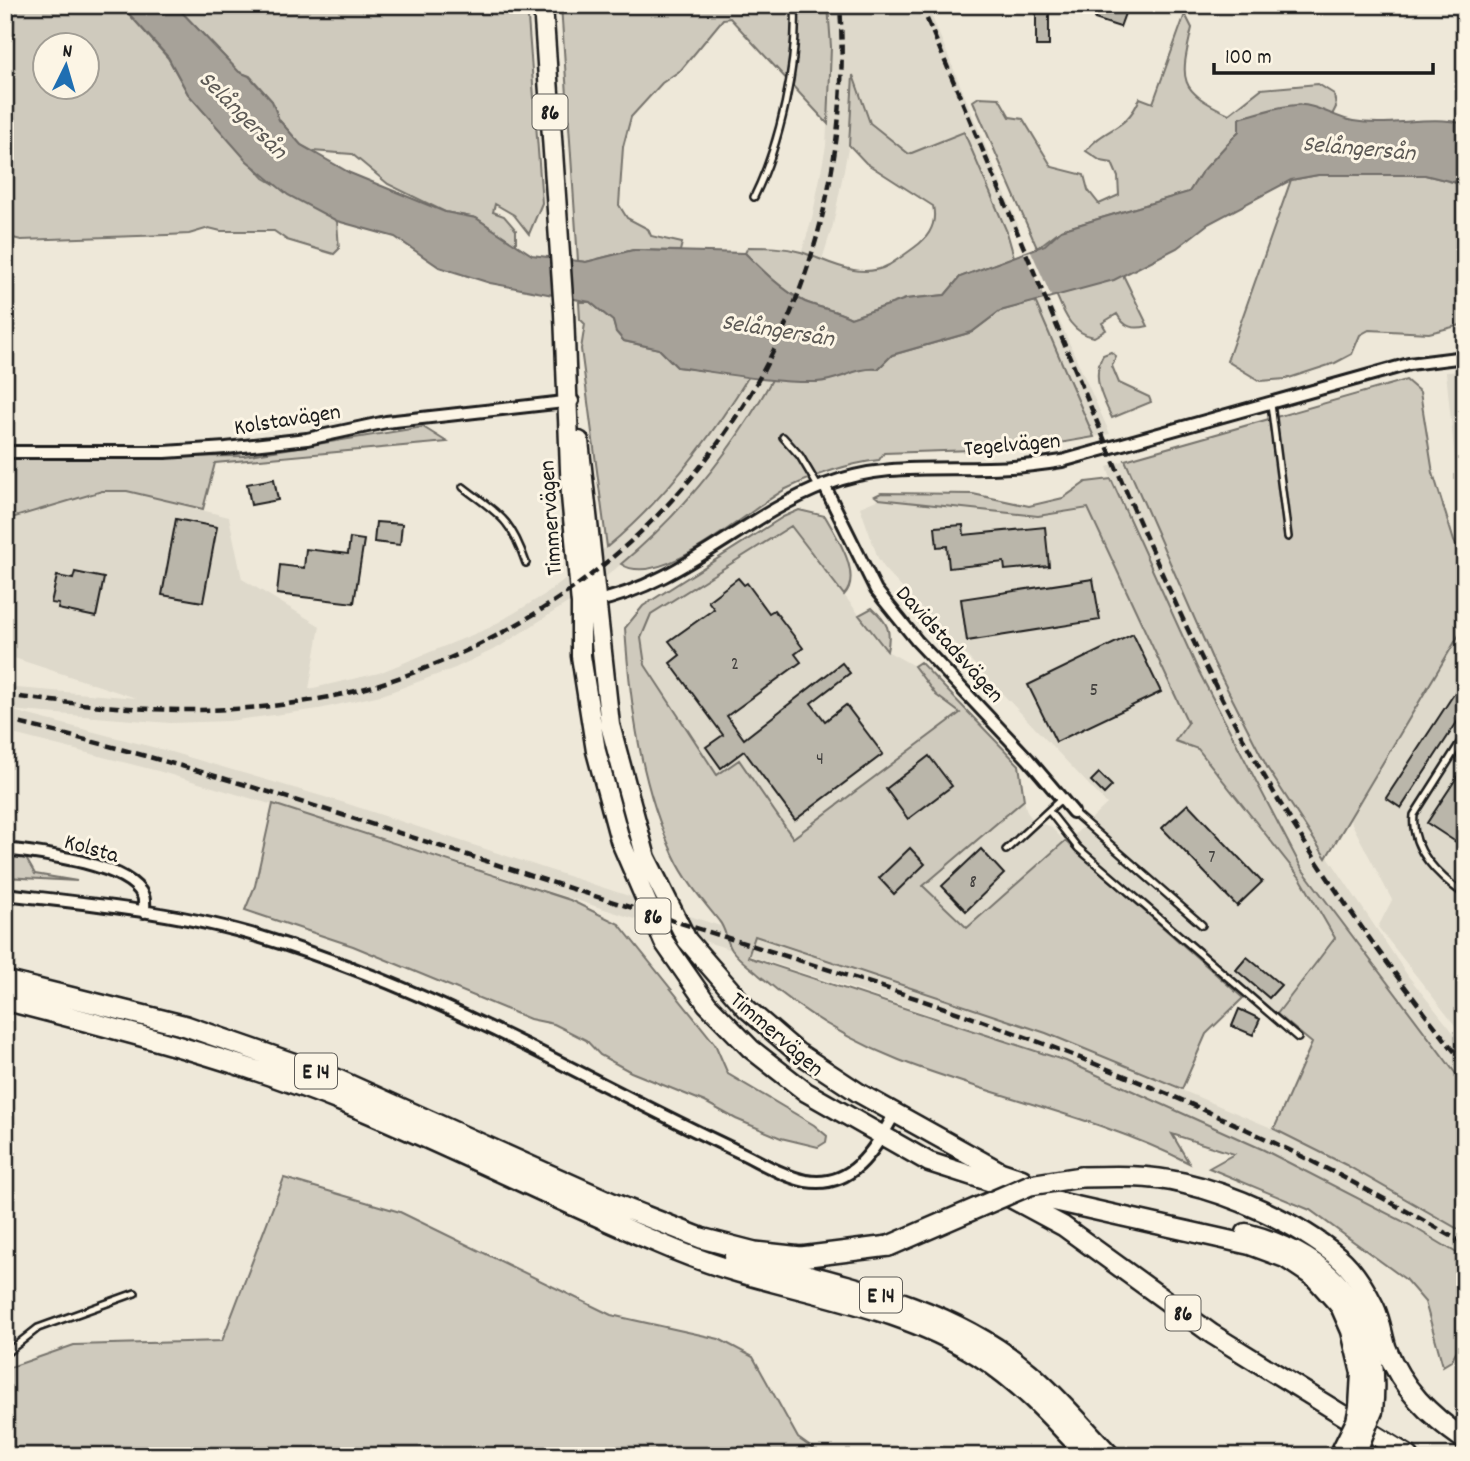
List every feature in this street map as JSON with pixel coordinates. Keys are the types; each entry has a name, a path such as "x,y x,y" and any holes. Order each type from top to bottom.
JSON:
{"highway":[{"name":"E 14","path":"5,981 186,1026 327,1075 612,1203 701,1238 755,1252 801,1257 889,1246 1030,1185 1081,1177 1134,1176 1183,1183 1237,1200 1301,1232 1337,1256 1355,1275 1376,1310 1378,1325 1398,1377 1420,1404 1465,1440"},
{"name":"E 14","path":"5,1000 193,1048 345,1103 484,1163 607,1222 694,1257 873,1309 927,1328 978,1355 1018,1384 1088,1456"}],"main road":[{"name":"Timmervägen","path":"543,5 571,401 571,496 610,725 626,790 646,858 687,940 747,1009 776,1035 831,1076 1001,1172 1069,1195 1282,1243 1318,1264 1335,1280 1362,1321 1371,1343 1376,1382 1366,1409"},
{"name":"Timmervägen","path":"589,603 581,656 596,751 621,840 664,942 707,1004 751,1049 806,1092 929,1162 1045,1199 1250,1245 1284,1258 1315,1278 1339,1306 1358,1352 1366,1409"},
{"name":"86","path":"929,1162 1019,1201 1063,1226 1212,1334 1409,1456"},
{"name":"E 14","path":"612,1203 624,1213 722,1252 885,1296 948,1321 989,1342 1029,1372 1111,1456"},
{"name":"86","path":"1282,1243 1305,1247 1328,1262 1347,1280 1378,1325"},
{"path":"1345,1455 1356,1421 1366,1409"}],"street":[{"name":"Tegelvägen","path":"589,603 692,561 769,510 821,486 854,475 888,469 1017,467 1062,461 1409,364 1465,357"},
{"name":"Kolstavägen","path":"5,452 165,452 226,448 307,439 386,422 571,401"},
{"name":"Davidstadsvägen","path":"821,486 876,590 916,641 1028,759 1073,812"},
{"name":"Kolsta","path":"5,849 107,869 133,883 143,896 144,912"},
{"path":"5,894 144,912 260,936 427,1000 523,1044 684,1126 805,1181 832,1180 865,1161 895,1113"}],"lane":[{"path":"754,197 770,165 778,135 791,59 795,5"},
{"path":"1271,404 1289,537"},
{"path":"783,437 821,486"},
{"path":"463,487 498,510 515,533 526,563"},
{"path":"1465,735 1414,815 1413,824 1413,835 1438,876 1465,895"},
{"path":"1006,850 1061,799"},
{"path":"1049,811 1078,848 1298,1038"},
{"path":"1073,812 1202,925"},
{"path":"5,1354 38,1328 135,1293"}],"shaded area":[{"path":"5,5 121,5 168,58 188,94 264,178 337,221 339,249 334,254 287,240 274,231 221,231 209,228 189,234 21,240 5,236"},
{"path":"175,5 527,5 542,203 529,234 514,215 495,204 493,212 504,216 516,230 516,245 476,218 445,212 388,184 352,154 312,151 301,145 279,120 272,101 250,76 239,72"},
{"path":"561,5 828,5 831,47 828,124 730,18 723,19 681,70 662,83 631,117 623,147 619,205 627,218 648,229 651,236 682,243 680,251 633,250 586,262 578,261"},
{"path":"828,5 927,5 1019,227 1007,232 964,132 909,154 870,123 853,77 848,149 833,225 813,288 778,367 745,424 695,491 629,558 594,586 499,647 455,668 385,694 319,709 229,721 170,723 9,710 164,750 345,803 1046,1033 1274,1129 1346,1165 1465,1233 1465,1258 1410,1225 1264,1150 1066,1061 860,991 338,824 158,771 5,732 5,687 136,698 5,655 5,520 76,496 102,491 127,491 229,517 242,579 320,626 309,689 379,673 489,628 544,595 614,541 678,477 727,411 759,357 793,280 812,219 826,146 831,47"},
{"path":"1185,14 1192,28 1185,72 1191,90 1200,98 1229,114 1261,89 1318,84 1334,94 1336,107 1332,115 1299,104 1239,131 1201,173 1189,192 1061,230 1037,248 973,101 979,97 999,98 1010,117 1023,119 1052,167 1084,175 1088,190 1099,204 1119,195 1118,177 1112,163 1101,161 1086,151 1100,137 1122,123 1140,98 1153,103"},
{"path":"853,75 870,123 909,154 964,132 1007,232 1014,257 960,277 945,295 906,299 851,318 797,297 773,280 745,253 748,247 788,249 844,268 867,271 889,265 928,234 933,224 933,206 866,163 849,145"},
{"path":"1318,175 1425,175 1465,185 1465,324 1429,333 1369,330 1360,335 1352,354 1335,363 1286,379 1260,381 1227,361 1291,180"},
{"path":"1123,275 1148,326 1130,326 1117,314 1102,323 1106,330 1094,337 1074,327 1065,315 1056,294"},
{"path":"1047,297 1110,434 1094,437 1035,301"},
{"path":"1035,301 1094,437 1031,448 884,453 879,460 831,470 786,489 705,544 681,557 658,566 638,569 621,564 665,523 705,478 758,404 773,378 845,376 861,367 878,369 892,355 972,332 1000,311"},
{"path":"579,302 590,302 613,321 616,332 624,341 659,349 677,367 749,376 718,423 667,489 607,547 581,349 585,324 580,319"},
{"path":"1111,352 1116,356 1112,366 1119,383 1149,397 1151,402 1112,418 1098,379 1103,355"},
{"path":"1465,371 1465,496 1456,470 1446,372"},
{"path":"1406,380 1420,392 1433,473 1454,541 1465,560 1465,625 1326,858 1268,769 1214,663 1125,460"},
{"path":"423,427 447,442 215,463 203,509 127,491 102,491 5,520 5,459 243,456"},
{"path":"1125,460 1194,617 1303,819 1408,976 1465,1047 1465,1086 1302,869 1198,670 1111,479 1107,467"},
{"path":"1111,479 1198,670 1302,869 1465,1086 1465,1233 1346,1165 1274,1129 1312,1043 1277,1014 1335,938 1301,879 1198,749 1175,741 1188,723 1088,508 1038,516 879,499 875,496 881,493 973,494 1029,506 1063,498 1086,482"},
{"path":"879,499 1038,516 1088,508 1189,723 1175,741 1198,749 1301,879 1335,938 1277,1014 1072,837 1107,804 887,572 878,558 860,507"},
{"path":"799,510 825,516 835,534 846,556 851,577 844,595 791,526 651,614 641,638 645,665 717,775 739,760 793,838 960,713 936,695 914,666 920,662 1019,765 1024,800 923,886 967,928 1065,841 1243,998 1206,1034 1182,1089 1046,1033 755,936 748,957 1066,1061 1264,1150 1410,1225 1465,1258 1465,1346 1458,1348 1451,1361 1443,1366 1425,1302 1405,1279 1310,1210 1209,1168 1234,1154 1172,1134 1189,1163 1083,1120 899,1060 843,1034 808,1013 732,950 721,924 678,865 653,802 634,715 625,628 643,606 783,517"},
{"path":"791,526 887,651 914,666 936,695 960,713 792,839 739,760 717,775 645,665 641,638 651,614"},
{"path":"872,608 887,627 887,651 859,615"},
{"path":"1465,625 1465,1038 1378,927 1392,900 1350,820"},
{"path":"1024,800 1027,812 1035,822 1050,826 1065,841 967,928 922,886"},
{"path":"273,804 570,900 619,924 715,1044 728,1074 814,1125 827,1136 826,1142 818,1147 781,1138 705,1102 631,1072 600,1055 586,1040 554,1024 530,1019 353,946 245,910 255,886"},
{"path":"5,844 20,848 35,874 77,881 5,877"},
{"path":"284,1178 400,1212 611,1315 719,1339 753,1357 798,1438 823,1456 5,1456 5,1369 74,1345 222,1341"}],"water":[{"name":"Selångersån","path":"121,5 175,5 239,72 249,76 272,101 279,120 301,145 350,173 445,212 476,218 532,255 586,262 633,250 745,253 773,280 797,297 851,318 906,299 945,295 960,277 1045,245 1061,230 1189,192 1201,173 1239,131 1239,118 1282,107 1310,106 1346,119 1367,123 1438,120 1465,124 1465,185 1425,175 1318,175 1291,180 1208,224 1177,248 1114,280 1000,311 972,332 892,355 878,369 862,370 817,382 747,377 677,367 659,349 624,341 616,332 613,321 590,302 490,283 439,267 395,237 337,221 288,195 247,161 188,94 168,57"}],"pier":[{"path":"1031,251 1051,296 1044,298 1024,253"}],"building":[{"path":"1100,5 1128,5 1120,27 1095,19"},
{"path":"1036,13 1049,13 1049,46 1036,46"},
{"path":"274,479 278,500 251,505 247,484"},
{"path":"176,519 217,527 203,602 162,595"},
{"path":"376,522 402,524 400,545 374,542"},
{"path":"963,525 964,535 1045,527 1049,566 1005,570 1004,562 949,568 947,546 937,547 935,527"},
{"path":"350,538 364,540 354,603 277,594 280,565 304,568 306,549 348,554"},
{"path":"75,572 104,578 96,617 58,609 59,604 51,603 57,576 73,579"},
{"path":"738,578 744,585 747,583 769,613 774,610 803,648 795,654 801,662 727,716 744,739 842,663 850,673 811,703 825,721 846,705 883,754 795,820 744,751 721,768 706,747 723,735 670,663 680,655 669,641 714,609 708,601"},
{"path":"1093,579 1100,620 967,641 961,599"},
{"path":"1133,634 1161,692 1056,742 1028,685"},
{"path":"1465,677 1465,710 1401,808 1386,798"},
{"path":"929,756 952,786 908,819 886,789"},
{"path":"1465,765 1465,848 1427,823"},
{"path":"1099,773 1112,786 1104,794 1091,781"},
{"path":"1188,804 1262,882 1237,906 1162,828"},
{"path":"910,848 925,864 894,894 879,878"},
{"path":"981,849 1004,874 966,911 942,886"},
{"path":"1247,957 1281,985 1269,998 1236,970"},
{"path":"1239,1009 1260,1019 1253,1035 1232,1026"}],"railway":[{"path":"5,695 100,706 195,710 290,704 337,695 383,683 489,640 583,581 664,508 731,424 783,330 819,228 839,119 840,5"},
{"path":"921,5 1145,535 1230,715 1277,798 1327,877 1380,954 1465,1065"},
{"path":"5,720 156,759 306,804 978,1020 1147,1085 1240,1126 1331,1171 1465,1244"}]}
